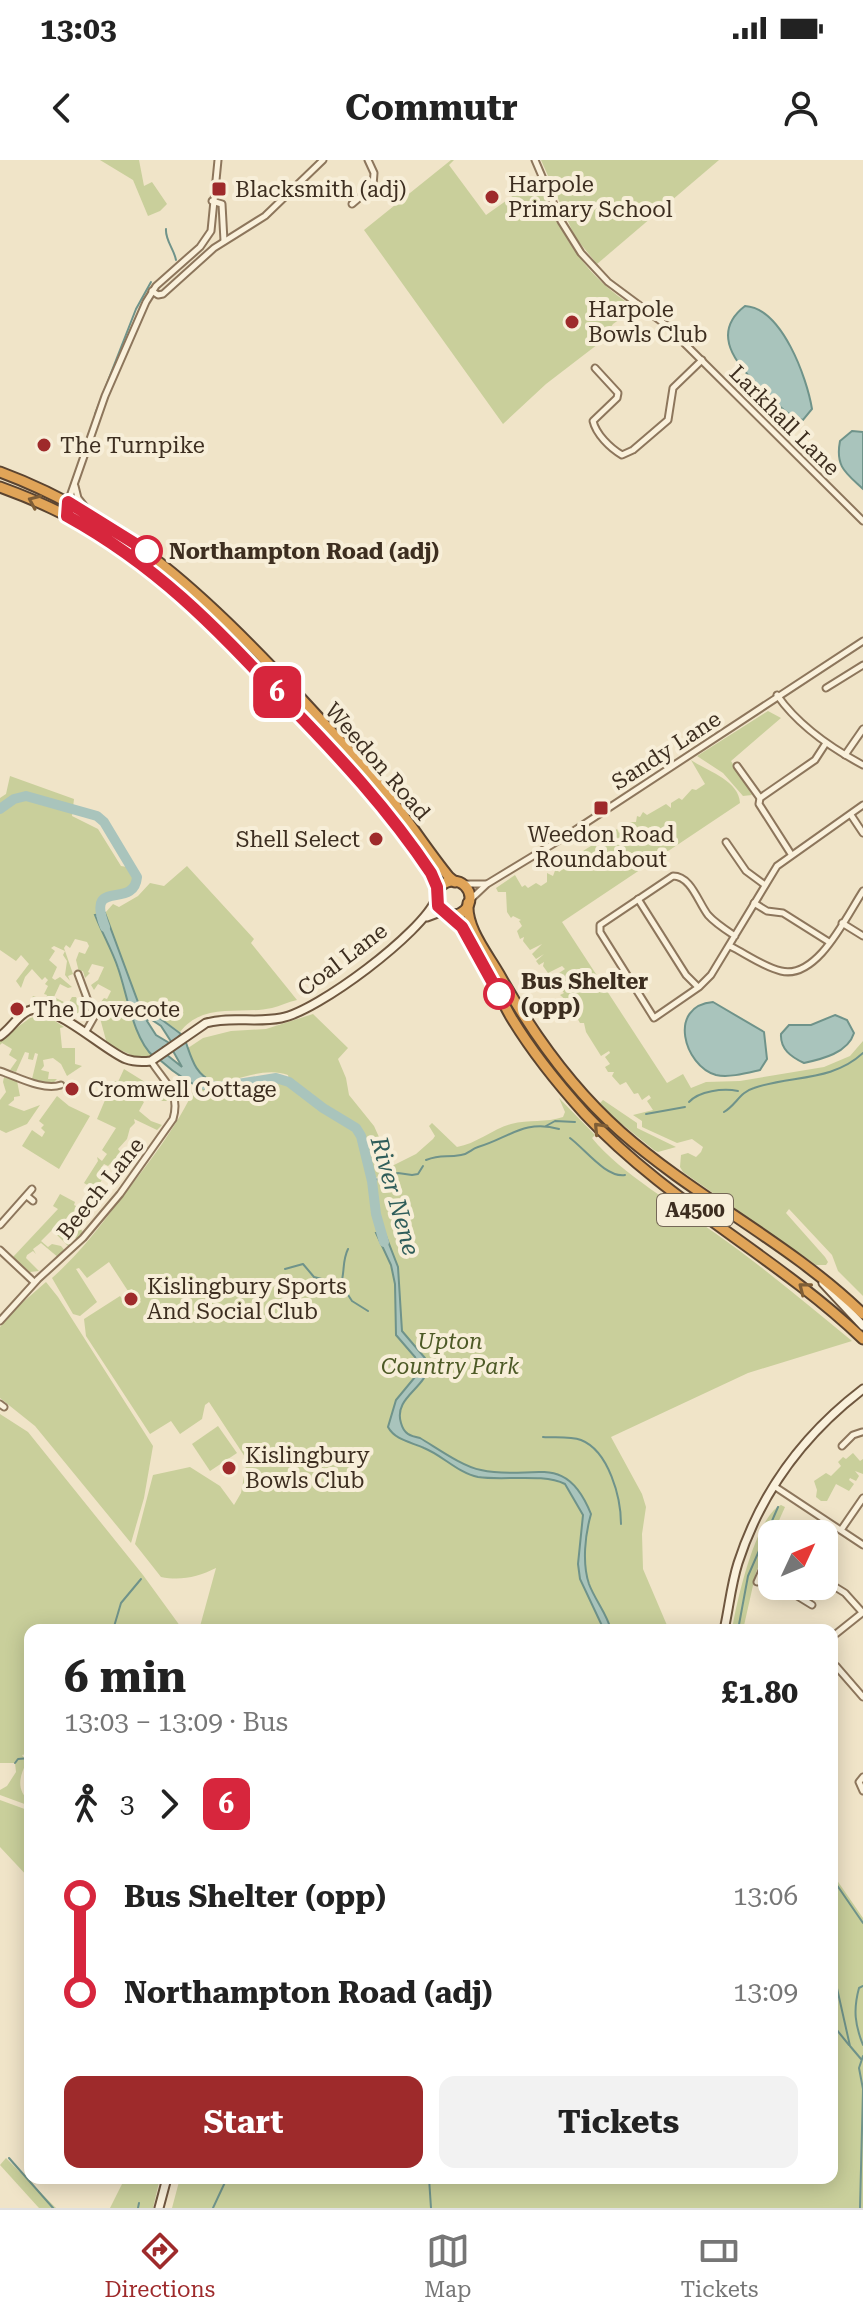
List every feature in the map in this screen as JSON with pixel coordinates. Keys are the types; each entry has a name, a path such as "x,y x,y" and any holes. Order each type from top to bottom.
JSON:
{"highway":[{"name":"Weedon Road","path":"0,472 68,502 161,561 247,641 388,794 438,863 458,883"},
{"name":"Weedon Road","path":"0,487 67,516 115,544 161,578 255,668 352,770 431,873 436,895"},
{"path":"444,883 458,883 467,889 468,902 459,913 446,913 436,895 444,883"},
{"name":"A4500","path":"468,902 472,926 521,1014 554,1060 590,1101 642,1150 810,1270 863,1314"},
{"name":"A4500","path":"446,913 462,927 513,1019 543,1064 612,1142 679,1199 793,1280 863,1339"}],"street":[{"path":"67,516 68,502 136,321 152,291 206,240 211,231 218,160"},
{"path":"152,291 160,296 224,241 265,216 323,160"},
{"path":"352,204 373,186 374,173 368,160"},
{"name":"Larkhall Lane","path":"535,160 566,230 581,253 608,282 666,325 863,521"},
{"path":"212,201 222,204 224,241"},
{"path":"595,368 618,393 593,424 622,455 633,450 668,420 673,388 702,360"},
{"path":"54,495 74,488"},
{"path":"74,488 93,516"},
{"name":"Sandy Lane","path":"487,884 566,836 863,641"},
{"path":"826,688 863,665"},
{"path":"777,695 792,714 826,743 863,765"},
{"path":"845,755 863,729"},
{"path":"760,798 815,760 826,743"},
{"path":"737,766 760,798 759,804 791,854"},
{"path":"735,936 708,915 686,880 680,876 673,876 603,920 600,925 600,932 654,1018 711,975 730,946 777,866 863,805"},
{"path":"851,815 863,833"},
{"path":"726,842 746,871 765,885"},
{"path":"458,883 487,884"},
{"path":"468,902 487,884"},
{"path":"730,946 782,972 799,972 818,959 863,891"},
{"name":"Coal Lane","path":"154,1060 184,1037 217,1020 266,1021 309,1008 346,985 425,918 436,895"},
{"path":"638,899 686,975 699,987"},
{"path":"754,903 767,911 783,913 829,942"},
{"name":"Coal Lane","path":"425,918 446,913"},
{"path":"842,923 863,936"},
{"path":"78,974 78,983 94,1017 84,1034"},
{"path":"0,1036 24,1012 36,1009 50,1012 125,1058 154,1060"},
{"name":"Beech Lane","path":"0,1321 34,1282 83,1238 120,1194 173,1119 175,1093 154,1060"},
{"path":"0,1071 54,1087 61,1085"},
{"path":"0,1225 32,1189"},
{"path":"27,1196 33,1201"},
{"path":"0,1250 34,1282"},
{"path":"810,1270 863,1326"},
{"path":"725,1624 737,1566 773,1485 814,1431 863,1389"},
{"path":"842,1446 862,1431"},
{"path":"773,1485 863,1545"},
{"path":"841,1530 863,1498"},
{"path":"838,1589 863,1612 838,1632"},
{"path":"804,1600 812,1605"},
{"path":"838,1668 863,1697"},
{"path":"863,1777 859,1782 863,1791"},
{"path":"159,2208 165,2184"}],"green space":[{"path":"100,160 139,160 144,186 152,182 167,204 148,216 133,180"},
{"path":"454,160 449,165 486,215 538,178 575,252 601,282 636,308 613,324 602,341 546,384 503,424 364,230"},
{"path":"541,160 719,160 597,264 575,237"},
{"path":"768,711 781,718 731,761 752,795 743,796 723,773 697,756"},
{"path":"691,760 728,782 740,803 562,922 667,1083 683,1074 691,1088 706,1082 740,1081 824,1067 850,1056 863,1041 863,1296 838,1271 832,1255 789,1209 786,1213 825,1257 826,1265 816,1265 683,1172 681,1155 688,1153 696,1157 703,1147 692,1139 677,1143 642,1127 642,1121 633,1115 653,1110 647,1101 651,1098 649,1095 642,1100 626,1082 620,1085 612,1076 614,1072 608,1072 605,1067 610,1064 605,1057 609,1051 601,1056 584,1023 580,1023 576,1016 581,1010 571,1014 567,1008 573,1002 560,995 564,993 561,989 569,983 567,980 560,984 553,977 565,969 562,966 548,973 544,962 539,965 536,961 544,954 536,959 532,954 542,944 530,950 523,941 524,937 520,939 517,931 522,926 521,920 511,918 507,912 506,892 498,892 496,888 515,875 522,887 525,885 528,888 536,883 541,886 547,882 547,873 553,876 556,868 559,872 578,859 580,862 582,860 578,854 594,844 603,853 607,851 602,843 607,838 618,844 614,831 617,829 619,833 628,822 636,822 637,816 640,817 643,812 647,815 666,804 671,808 671,803 679,798 682,800 692,789 705,784"},
{"path":"10,776 74,799 72,816 98,829 121,866 133,868 136,878 134,890 102,899 100,914 95,916 118,968 136,1028 154,1057 138,1058 107,1044 97,1007 111,991 98,984 94,990 91,985 98,980 104,967 92,964 85,978 83,971 79,972 76,960 79,952 85,954 89,946 87,942 75,939 70,948 66,945 64,948 73,974 68,976 70,981 65,975 65,951 54,946 51,948 55,951 49,960 57,967 52,978 60,977 72,987 60,984 54,997 68,1004 72,997 76,997 82,1013 67,1016 30,1001 33,996 45,1000 48,980 45,977 42,980 32,969 21,988 16,981 29,964 21,955 16,961 0,950 0,798 6,794"},
{"path":"187,866 254,939 251,943 297,1000 260,1010 211,1013 189,1023 180,1032 138,1002 105,913 113,904 119,907 138,896 150,883 164,886"},
{"name":"Upton Country Park","path":"313,1014 348,1048 338,1059 349,1095 374,1126 392,1166 416,1154 433,1139 435,1136 429,1126 432,1123 457,1147 511,1124 563,1117 565,1112 559,1098 618,1164 750,1259 852,1341 748,1373 611,1437 646,1507 642,1534 643,1569 666,1624 201,1624 216,1568 189,1577 161,1577 135,1544 153,1475 190,1467 220,1486 234,1505 241,1493 247,1460 209,1402 205,1405 202,1419 180,1434 171,1421 150,1434 86,1336 84,1319 120,1296 127,1306 133,1308 141,1302 132,1289 128,1291 109,1262 87,1278 79,1268 76,1269 97,1302 80,1316 73,1314 52,1278 86,1242 150,1161 196,1085 210,1091 276,1078 289,1082 356,1128 361,1136 372,1180 383,1179 374,1177 362,1134 356,1125 289,1080 288,1075 273,1072 216,1081 204,1078 195,1067 188,1048 203,1038 231,1031 266,1029"},
{"path":"46,1015 64,1027 60,1028 62,1048 75,1048 75,1064 82,1066 67,1076 61,1064 53,1058 43,1060 41,1070 49,1072 48,1079 57,1079 52,1084 32,1079 38,1054 35,1053 33,1060 28,1059 29,1053 25,1052 16,1072 10,1070 17,1060 9,1055 12,1049 2,1043 0,1045 0,1040 30,1018"},
{"path":"124,1069 161,1092 167,1101 158,1101 142,1091 138,1098 144,1102 139,1111 162,1125 157,1130 134,1119 127,1139 118,1149 121,1153 108,1166 104,1164 101,1168 106,1172 100,1183 107,1189 104,1195 84,1183 98,1161 97,1157 102,1161 107,1154 102,1150 116,1128 97,1119 111,1087 115,1081 118,1082"},
{"path":"4,1077 17,1081 20,1096 14,1097 8,1105 24,1111 40,1105 27,1124 6,1133 0,1130 0,1100 6,1092"},
{"path":"57,1096 90,1116 59,1169 22,1146 32,1130 42,1137 45,1132 41,1128 44,1125 39,1121"},
{"path":"603,1100 637,1123 637,1128 676,1147 658,1152 654,1150 598,1105"},
{"path":"60,1194 75,1202 74,1205 78,1207 76,1213 82,1216 70,1214 64,1221 71,1228 73,1225 81,1229 84,1234 77,1240 61,1221 54,1229 74,1243 70,1248 52,1230 41,1241 48,1247 52,1244 61,1246 66,1252 59,1258 41,1243 33,1249 36,1254 33,1251 27,1255 26,1258 39,1271 30,1272 13,1257 58,1209 53,1206"},
{"path":"46,1282 153,1446 144,1498 131,1543 35,1426 0,1398 0,1327"},
{"path":"0,1414 28,1432 179,1624 24,1624 24,1769 20,1783 24,1804 0,1795 0,1790 7,1786 16,1772 15,1763 0,1763"},
{"path":"218,1426 237,1453 210,1471 192,1444"},
{"path":"853,1453 860,1461 863,1459 863,1474 855,1471 859,1476 856,1481 850,1478 854,1484 849,1491 836,1484 827,1501 821,1501 816,1497 814,1481 826,1473 831,1476 841,1466 838,1462"},
{"path":"781,1505 785,1507 779,1520 766,1520"},
{"path":"758,1537 758,1568 744,1624 733,1624 743,1581"},
{"path":"0,1800 24,1809 24,1873 0,1847"},
{"path":"838,1882 863,1918 863,2208 172,2208 178,2184 838,2184"},
{"path":"6,2158 24,2176 24,2184 32,2184 56,2208 39,2208 0,2165"},
{"path":"122,2184 159,2184 153,2208 110,2208"}],"water":[{"path":"745,306 758,310 770,319 790,347 805,380 812,409 803,420 779,406 748,375 732,353 728,341 729,329 734,317"},
{"path":"852,431 863,432 863,489 843,469 839,457 840,441"},
{"path":"105,913 138,1002 181,1034 172,1043 161,1026 149,1018 147,1021 156,1035 171,1044 163,1047 164,1050 154,1057 136,1028 116,961 95,915"},
{"path":"713,1002 764,1032 767,1059 760,1070 721,1076 705,1069 696,1060 685,1037 685,1024 699,1006"},
{"path":"835,1015 847,1020 854,1033 840,1050 804,1063 784,1048 781,1034 789,1025 811,1025"},
{"path":"185,1040 195,1065 202,1075 214,1083 215,1091 193,1084 160,1060 167,1055 182,1067 173,1051"},
{"path":"384,1231 398,1267 402,1331 428,1366 422,1381 402,1406 400,1414 404,1430 474,1468 499,1473 545,1472 570,1481 591,1514 585,1549 587,1576 609,1624 601,1624 580,1579 578,1564 583,1515 565,1484 546,1479 471,1475 431,1451 399,1438 388,1427 396,1400 420,1371 415,1357 396,1335 395,1284 391,1265 376,1233"}],"waterway":[{"path":"166,229 176,260"},
{"path":"95,414 136,309 151,282"},
{"name":"River Nene","path":"0,809 14,799 26,796 97,816 104,822 137,877 134,887 128,892 101,902 105,927"},
{"path":"724,1112 749,1090 838,1069 863,1053"},
{"name":"River Nene","path":"203,1084 219,1087 276,1078 289,1082 356,1128 361,1136 384,1242"},
{"path":"689,1102 712,1091 738,1091"},
{"path":"646,1114 685,1107"},
{"path":"546,1126 555,1121 575,1122"},
{"path":"426,1160 464,1154 526,1128 559,1129"},
{"path":"570,1138 603,1168 625,1175"},
{"path":"372,1181 398,1173 418,1174 423,1166"},
{"path":"341,1284 348,1249"},
{"path":"285,1269 303,1264 314,1277 341,1284 352,1301 368,1311"},
{"path":"543,1437 581,1440 599,1454 612,1476 621,1524"},
{"path":"739,1624 748,1576 778,1507"},
{"path":"115,1624 121,1603 141,1579"},
{"path":"15,1763 24,1758"},
{"path":"838,1887 863,1923"},
{"path":"863,1986 859,1988 856,2010 863,2045"},
{"path":"838,1993 850,2046 861,2059"},
{"path":"838,2031 849,2045"},
{"path":"860,2208 863,2089 859,2068 863,2056"},
{"path":"9,2158 24,2175"},
{"path":"32,2184 53,2208"},
{"path":"213,2208 224,2184"},
{"path":"429,2184 431,2208"},
{"path":"138,2208 139,2203"}],"bus line":[{"name":"6","path":"147,551 68,502 67,516 130,554 192,604 352,770 431,873 437,887 438,906 462,927 499,994"}],"place":[{"name":"Blacksmith (adj)","path":"219,189"},
{"name":"Harpole Primary School","path":"492,197"},
{"name":"Harpole Bowls Club","path":"572,322"},
{"name":"The Turnpike","path":"44,445"},
{"name":"Northampton Road (adj)","path":"147,551"},
{"name":"Weedon Road Roundabout","path":"601,808"},
{"name":"Shell Select","path":"376,839"},
{"name":"Bus Shelter (opp)","path":"499,994"},
{"name":"The Dovecote","path":"17,1009"},
{"name":"Cromwell Cottage","path":"72,1089"},
{"name":"Kislingbury Sports And Social Club","path":"131,1299"},
{"name":"Kislingbury Bowls Club","path":"229,1468"}]}
